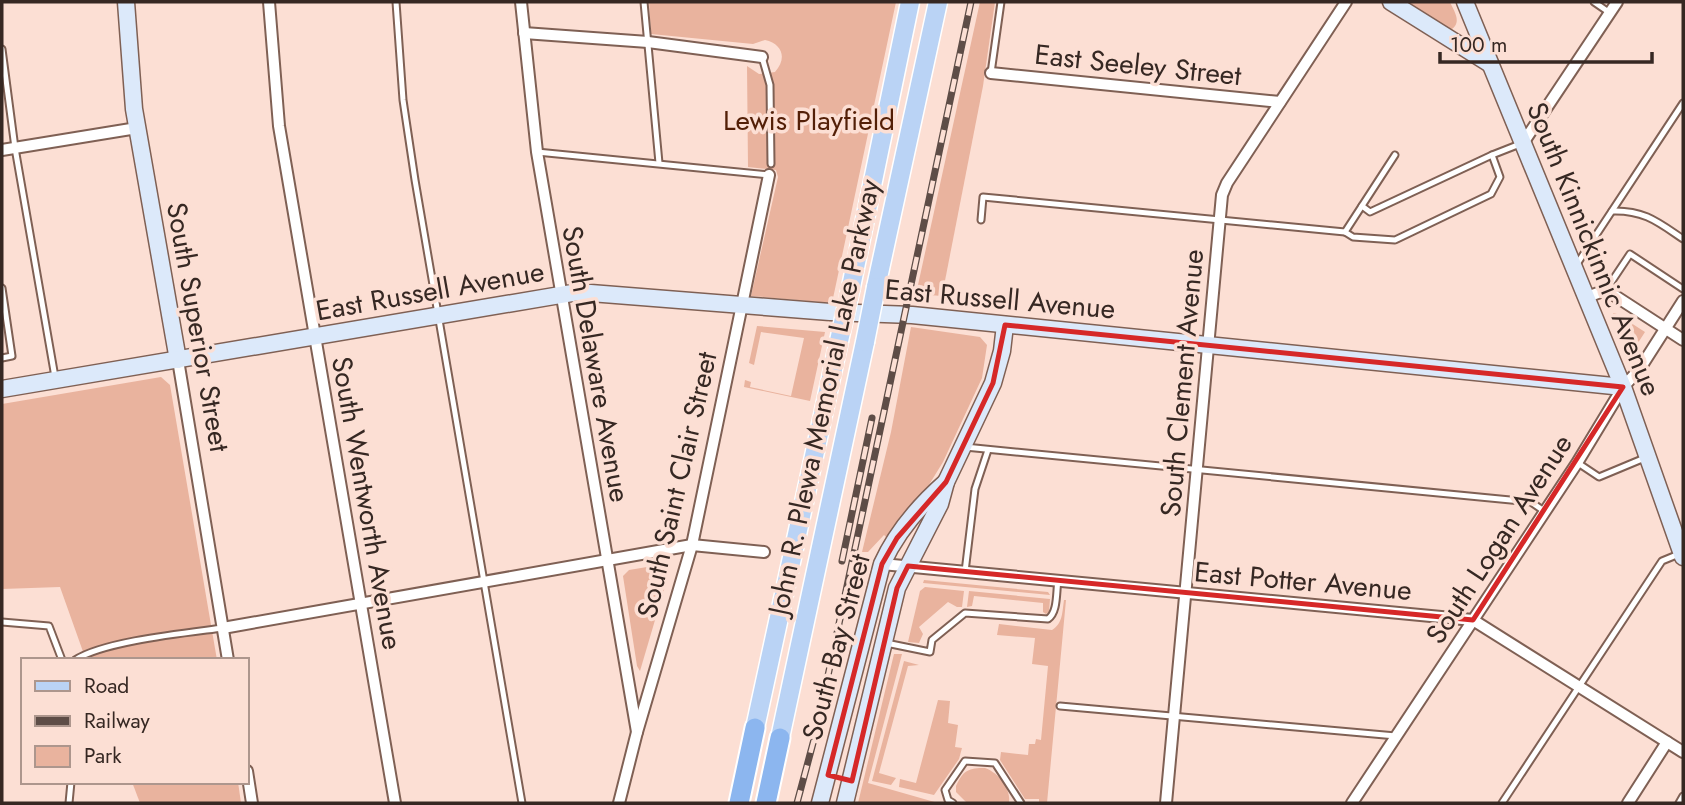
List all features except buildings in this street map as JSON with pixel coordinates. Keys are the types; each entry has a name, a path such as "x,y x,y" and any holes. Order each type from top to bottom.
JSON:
{"highway":[{"name":"John R. Plewa Memorial Lake Parkway","path":"739,803 755,729"},
{"name":"John R. Plewa Memorial Lake Parkway","path":"766,803 780,738"}],"main road":[{"name":"South Superior Street","path":"126,2 134,109 178,360"},
{"name":"John R. Plewa Memorial Lake Parkway","path":"755,729 910,2"},
{"name":"John R. Plewa Memorial Lake Parkway","path":"780,738 937,2"},
{"path":"1391,2 1490,64"},
{"name":"South Kinnickinnic Avenue","path":"1465,2 1623,387 1682,555"},
{"name":"East Russell Avenue","path":"2,389 587,291 830,312 912,315 1623,387"},
{"name":"South Bay Street","path":"845,803 897,588 940,504 946,481 993,383 1002,351 1005,325"},
{"name":"South Bay Street","path":"820,803 881,564 897,538 929,497 946,481"},
{"path":"828,775 852,781"}],"street":[{"name":"South Wentworth Avenue","path":"269,2 279,125 396,803"},
{"name":"South Delaware Avenue","path":"522,2 537,152 637,732"},
{"name":"South Clement Avenue","path":"1166,803 1222,195 1227,183 1346,2"},
{"path":"1523,142 1617,2"},
{"path":"524,33 648,42 762,57"},
{"name":"East Seeley Street","path":"992,73 1280,102"},
{"path":"2,150 137,128"},
{"name":"South Saint Clair Street","path":"619,803 692,545 770,170"},
{"path":"1587,297 1606,290 1683,340"},
{"name":"South Logan Avenue","path":"1352,803 1577,463 1623,387 1639,370 1683,300"},
{"name":"South Superior Street","path":"178,360 228,658"},
{"path":"223,628 692,545 764,552"},
{"name":"East Potter Avenue","path":"881,564 1473,620 1683,752"},
{"path":"1628,803 1667,742"},
{"path":"248,777 252,803"}],"lane":[{"path":"396,2 403,100 522,803"},
{"path":"645,2 659,163"},
{"path":"992,73 1001,2"},
{"path":"1594,2 1610,13"},
{"path":"2,49 15,148 56,380"},
{"path":"537,152 770,170 770,85 762,57"},
{"path":"1575,267 1683,103"},
{"path":"1362,206 1370,212 1523,142"},
{"path":"1345,232 1395,155"},
{"path":"981,220 983,197 1345,232 1353,237 1395,240 1491,194 1500,177 1492,155"},
{"path":"1612,211 1630,211 1645,215 1683,239"},
{"path":"1606,290 1630,254 1683,289"},
{"path":"2,288 12,356 2,358"},
{"path":"963,447 1531,502 1545,511"},
{"path":"965,572 975,489 988,450"},
{"path":"1577,463 1599,477 1647,457"},
{"path":"1502,803 1662,561 1682,555"},
{"path":"883,642 930,652 932,640 965,612 1048,620 1054,611 1058,580"},
{"path":"2,622 49,626 61,658"},
{"path":"78,658 115,645 223,628"},
{"path":"1060,706 1395,736"},
{"path":"953,803 948,800 945,790 965,761 995,763 1021,803"},
{"path":"69,803 71,784"},
{"path":"1679,803 1683,796"}],"highlighted area":[{"path":"1005,325 1623,387 1473,620 908,566 897,588 852,781 828,775 882,564 897,538 946,482 993,383"}],"green space":[{"name":"Lewis Playfield","path":"649,2 896,2 832,303 751,296 778,177 776,170 748,167 747,66 759,74 775,72 782,57 779,48 765,40 753,44 651,34"},
{"path":"980,2 995,2 983,86 942,296 916,294"},
{"path":"1408,2 1450,2 1456,16 1455,26 1448,28"},
{"path":"1613,313 1645,332 1634,349 1626,348 1623,339 1635,335 1634,332 1622,336"},
{"path":"757,326 825,332 810,401 744,387 745,380 751,382 750,387 791,396 804,338 761,332 754,365 749,363"},
{"path":"911,327 980,337 987,345 982,378 943,462 927,488 886,537 884,535 868,552 862,552 891,432"},
{"path":"161,377 170,385 217,658 85,658 60,587 2,589 2,404"},
{"path":"659,565 667,569 668,576 640,671 623,576 629,570"},
{"path":"924,580 1048,592 1050,595 923,583"},
{"path":"925,587 964,591 962,607 948,602 919,627 923,634 919,643 908,642 920,591"},
{"path":"969,591 1050,599 1049,612 1043,612 1043,603 974,596 972,606 967,607"},
{"path":"1064,600 1047,803 1039,803 1039,799 1025,799 1000,760 1001,752 1028,755 1029,744 1035,744 1036,739 1041,740 1048,666 1032,664 1035,638 997,635 999,624 1052,630 1060,621"},
{"path":"894,654 902,654 868,783 938,803 858,803"},
{"path":"904,661 919,665 908,666 879,773 896,778 891,785 872,781"},
{"path":"938,700 950,701 948,723 958,725 955,747 962,748 959,759 934,795 899,787 900,779 916,783"},
{"path":"985,768 1003,782 1009,803 967,803 956,792 956,786 964,773 971,769"},
{"path":"133,784 238,784 241,803 140,803"}],"railway":[{"path":"797,803 816,732 971,2"},
{"path":"842,561 872,418"}]}
